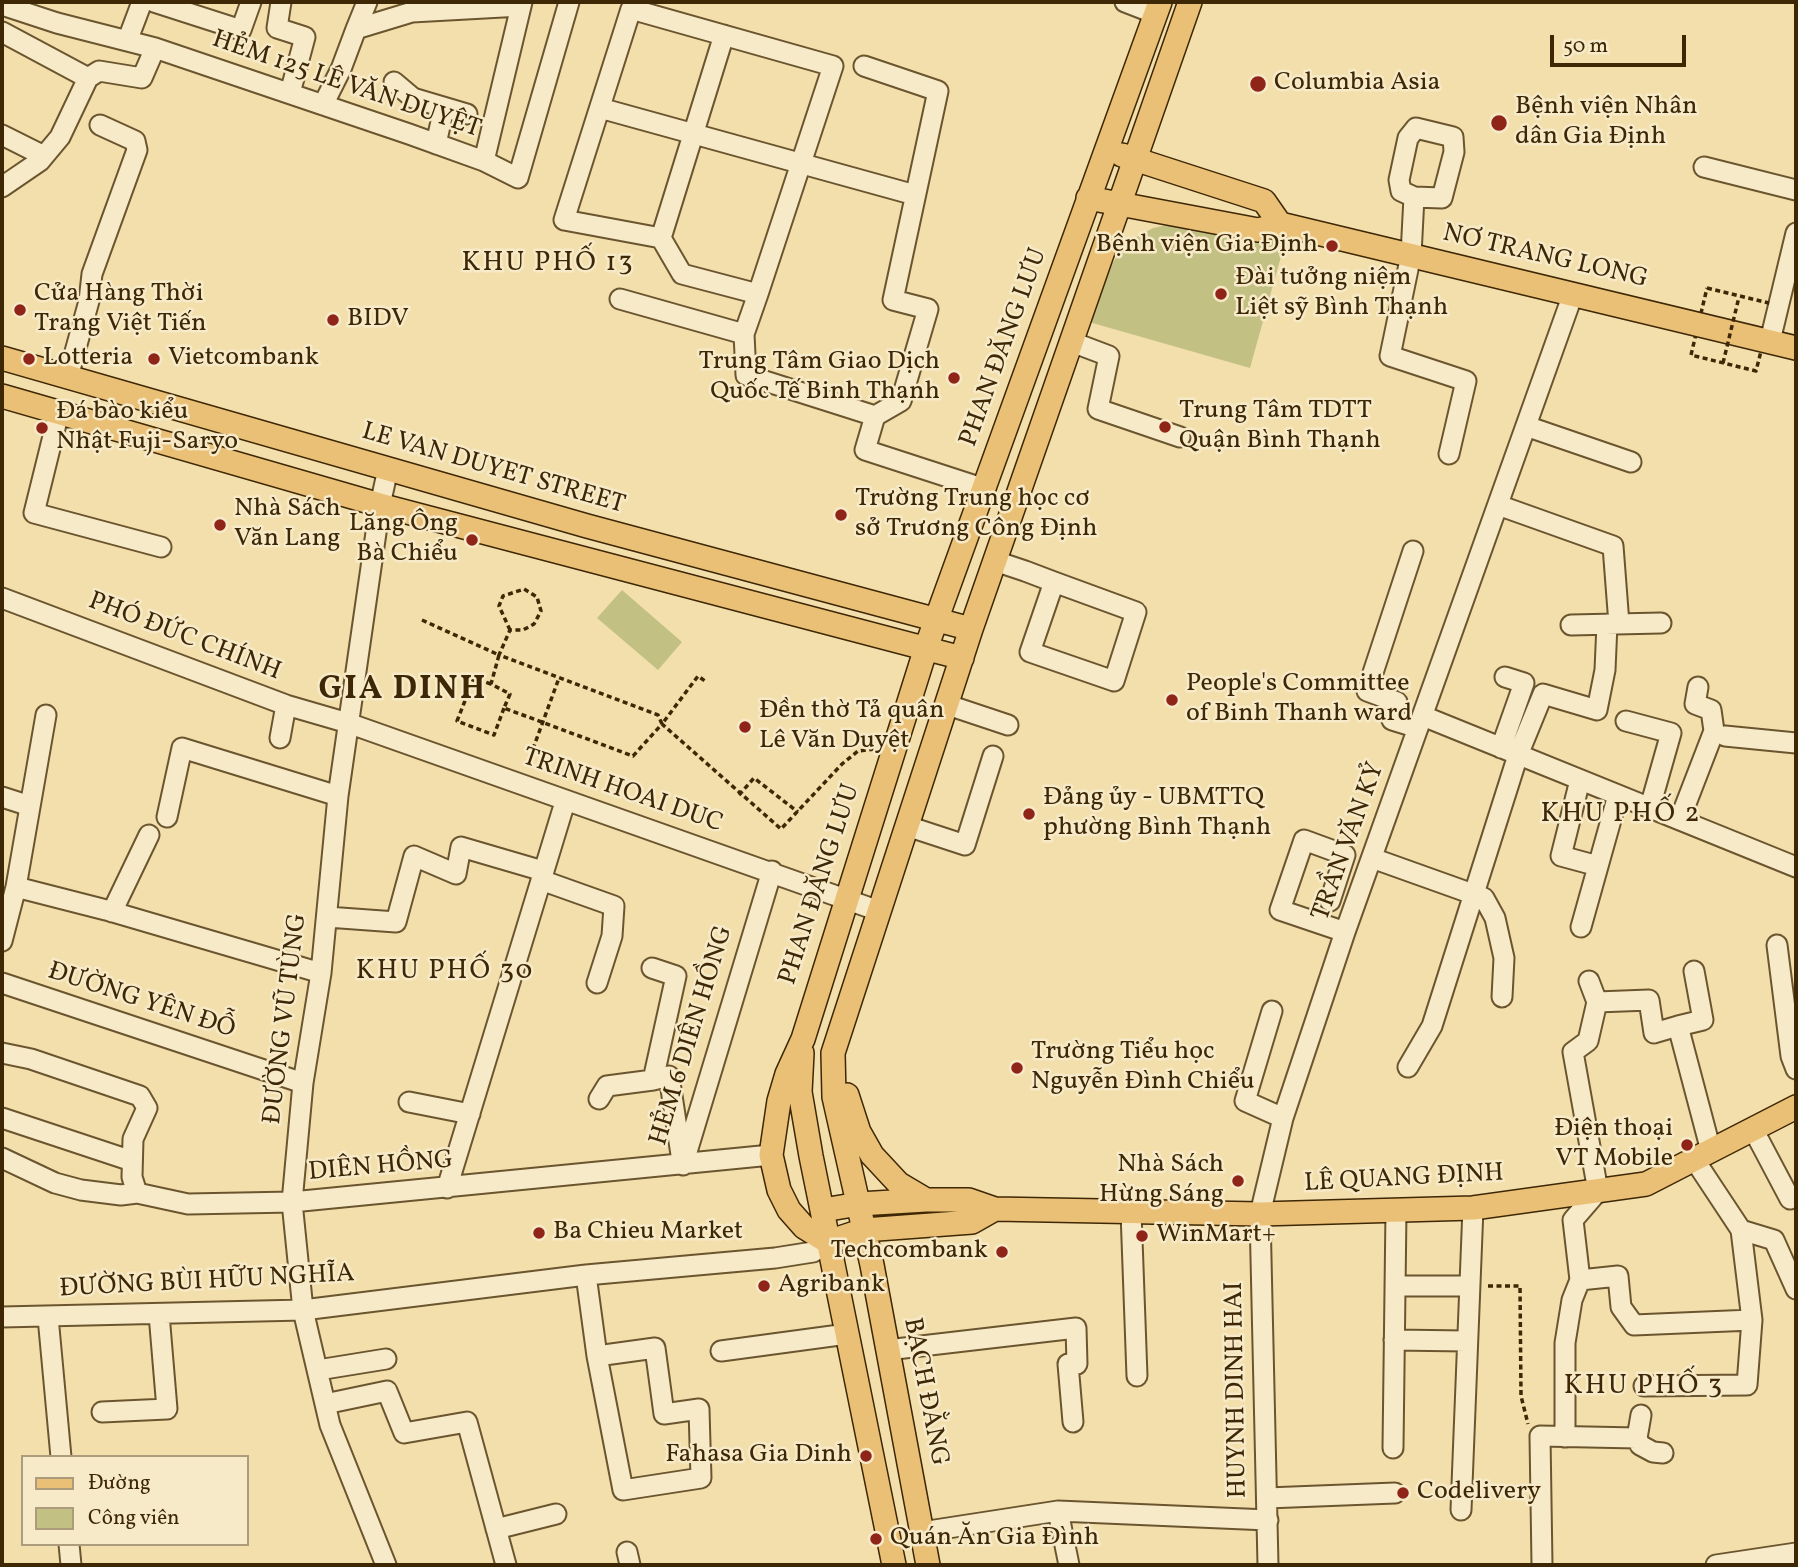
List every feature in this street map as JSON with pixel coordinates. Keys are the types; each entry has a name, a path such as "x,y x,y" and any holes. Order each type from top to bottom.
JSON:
{"main road":[{"path":"864,1230 834,1097 833,1053 971,629 1122,204 1190,2"},
{"name":"PHAN ĐĂNG LƯU","path":"828,1242 800,1091 803,1039 926,648 1158,8"},
{"path":"1106,150 1264,201 1280,224"},
{"name":"NƠ TRANG LONG","path":"1088,198 1258,230 1280,224 1796,348"},
{"name":"LE VAN DUYET STREET","path":"2,359 262,435 971,629"},
{"path":"2,396 380,506 962,658"},
{"path":"552,551 561,518"},
{"path":"803,1039 779,1101 771,1155 779,1190 789,1210 804,1227 828,1242 894,1565"},
{"path":"833,1053 859,1132 872,1155 899,1184 926,1200"},
{"name":"LÊ QUANG ĐỊNH","path":"823,1210 859,1203 926,1200 969,1200 995,1209 1261,1214 1473,1208 1646,1184 1796,1107"},
{"name":"LÊ QUANG ĐỊNH","path":"828,1242 864,1230 972,1222 995,1209"},
{"name":"BẠCH ĐẰNG","path":"864,1230 928,1565"}],"street":[{"path":"128,39 142,2"},
{"path":"154,2 241,30 251,2"},
{"path":"281,2 277,28 306,37 290,93"},
{"path":"323,105 341,69 367,2"},
{"name":"HẺM 125 LÊ VĂN DUYỆT","path":"3,4 57,23 128,39 290,93 484,161 518,178 569,2"},
{"path":"1125,2 1158,8"},
{"path":"356,29 412,12 522,4 484,161"},
{"path":"758,294 682,274 660,238 564,220 631,9 833,66 803,162 758,294 744,334 746,375 875,416"},
{"path":"2,32 88,78"},
{"path":"660,238 724,35"},
{"path":"2,187 44,156 60,136 88,78 99,71 142,78 155,48"},
{"path":"864,66 938,91 893,300 928,309 901,401 875,416 865,450 985,489"},
{"path":"394,82 413,98 467,114"},
{"path":"436,144 444,108"},
{"path":"600,108 915,195"},
{"path":"68,377 89,301 92,274 137,150 135,141 100,125"},
{"path":"2,135 44,156"},
{"path":"1704,167 1796,190"},
{"path":"1415,197 1411,255 1390,356 1466,381 1449,454"},
{"path":"1770,341 1796,233"},
{"name":"TRẦN VĂN KỶ","path":"1261,1214 1283,1118 1345,932 1573,294"},
{"path":"620,299 744,334"},
{"path":"1072,342 1109,356 1098,408 1180,436"},
{"path":"59,412 34,513 161,547"},
{"path":"1526,426 1631,462"},
{"name":"ĐƯỜNG VŨ TÙNG","path":"386,1565 330,1425 303,1310 292,1202 303,1083 321,973 338,796 380,506 388,469"},
{"path":"1498,505 1613,546 1613,624 1597,710 1543,694 1510,751"},
{"path":"1413,551 1367,691 1397,702 1392,720 1421,722 1510,751 1796,867"},
{"path":"995,561 1054,582 1136,612 1114,681 1030,652 1054,582"},
{"name":"PHÓ ĐỨC CHÍNH","path":"2,598 286,705 348,723"},
{"path":"1571,625 1661,623"},
{"path":"1408,1067 1432,1026 1474,892 1510,751 1524,683 1505,677"},
{"path":"1680,819 1714,731 1711,710 1695,704 1698,687"},
{"path":"280,738 286,705"},
{"path":"948,705 1008,725"},
{"path":"2,941 16,887 46,715"},
{"path":"1626,720 1671,733 1650,807"},
{"name":"TRINH HOAI DUC","path":"348,723 879,911"},
{"path":"1725,736 1796,743"},
{"path":"167,817 182,748 338,796"},
{"path":"907,826 965,845 993,756"},
{"path":"1580,780 1561,856 1598,866"},
{"path":"1581,927 1618,795"},
{"path":"2,797 30,806"},
{"path":"447,1188 565,802"},
{"path":"113,912 149,835"},
{"path":"1330,901 1345,855 1304,840 1280,910 1345,932"},
{"path":"327,917 396,922 414,856 456,874 461,847 542,875 614,906 612,936 597,983"},
{"path":"1372,858 1485,898 1495,918 1504,958 1502,997"},
{"name":"HẺM 6 DIÊN HỒNG","path":"683,1166 772,871"},
{"path":"16,887 113,912 321,973"},
{"path":"1777,945 1791,1056 1796,1069"},
{"name":"HẺM 6 DIÊN HỒNG","path":"652,968 676,976 653,1080"},
{"path":"1597,1002 1648,1000 1654,1033 1703,1020 1694,971"},
{"path":"1565,1437 1564,1343 1572,1300 1580,1280 1573,1220 1598,1191 1573,1052 1588,1041 1597,1002 1589,981"},
{"name":"ĐƯỜNG YÊN ĐỖ","path":"2,983 303,1083"},
{"path":"1272,1011 1245,1101 1283,1118"},
{"path":"1644,1386 1747,1385 1752,1320 1741,1230 1703,1155 1678,1026"},
{"path":"2,1053 32,1059 141,1096 147,1108 132,1139 132,1177 137,1193"},
{"name":"HẺM 6 DIÊN HỒNG","path":"599,1100 607,1086 670,1076 683,1166"},
{"path":"409,1102 470,1114"},
{"path":"2,1118 132,1161"},
{"path":"1753,1129 1790,1199 1796,1196"},
{"name":"DIÊN HỒNG","path":"2,1158 55,1183 81,1190 121,1195 137,1193 188,1204 292,1202 683,1166 771,1155"},
{"path":"1461,1510 1473,1208"},
{"path":"1393,1448 1396,1210"},
{"path":"1130,1212 1137,1376"},
{"name":"HUYNH DINH HAI","path":"1261,1214 1268,1565"},
{"path":"1741,1230 1774,1240 1791,1265 1796,1289"},
{"name":"ĐƯỜNG BÙI HỮU NGHĨA","path":"2,1317 303,1310 586,1275 775,1258 813,1252 828,1242"},
{"path":"586,1275 597,1356 623,1490 701,1478 699,1409 664,1414 655,1348 597,1356"},
{"path":"1580,1280 1618,1276 1621,1307 1634,1325 1752,1320"},
{"path":"1395,1286 1468,1286"},
{"path":"102,1412 167,1409 159,1314"},
{"path":"48,1317 61,1455"},
{"path":"887,1350 1076,1328 1077,1364 1068,1364 1073,1422"},
{"path":"721,1351 847,1334"},
{"path":"1394,1340 1466,1341"},
{"path":"318,1370 386,1359"},
{"path":"326,1404 387,1391 404,1433 467,1422 506,1565"},
{"path":"1642,1415 1637,1438 1640,1445 1653,1452 1663,1453"},
{"path":"1542,1565 1540,1436 1637,1438"},
{"path":"1267,1498 1395,1493"},
{"path":"922,1532 1058,1511 1268,1520"},
{"path":"1058,1511 1069,1565"},
{"path":"496,1529 556,1514"},
{"path":"69,1546 71,1565"},
{"path":"1716,1565 1796,1553"}],"path":[{"path":"1707,288 1739,297 1723,363"},
{"path":"1700,324 1691,355 1756,371"},
{"path":"491,684 510,630 499,606 503,596 524,589 537,597 541,611 534,624 523,630 510,630"},
{"path":"422,620 499,655 658,715 662,724 739,795 781,829 858,751 894,747"},
{"path":"505,708 633,756 662,724 698,676 705,681"},
{"path":"474,678 510,694 505,708 494,736 457,722 474,678"},
{"path":"527,765 559,678"},
{"path":"739,795 754,778 797,812"},
{"path":"1468,1286 1520,1286 1521,1396 1531,1435"}],"green space":[{"path":"1190,220 1204,220 1285,242 1250,368 1089,322 1107,273 1124,244 1153,228"},
{"path":"622,590 682,642 658,670 597,618"}],"place":[{"name":"Columbia Asia","path":"1258,84"},
{"name":"Bệnh viện Nhân dân Gia Định","path":"1499,123"},
{"name":"Bệnh viện Gia Định","path":"1332,246"},
{"name":"Đài tưởng niệm Liệt sỹ Bình Thạnh","path":"1221,294"},
{"name":"Cửa Hàng Thời Trang Việt Tiến","path":"20,310"},
{"name":"BIDV","path":"333,320"},
{"name":"Lotteria","path":"29,359"},
{"name":"Vietcombank","path":"154,359"},
{"name":"Trung Tâm Giao Dịch Quốc Tế Binh Thạnh","path":"954,378"},
{"name":"Trung Tâm TDTT Quận Bình Thạnh","path":"1165,427"},
{"name":"Đá bào kiểu Nhật Fuji-Saryo","path":"42,428"},
{"name":"Trường Trung học cơ sở Trương Công Định","path":"841,515"},
{"name":"Nhà Sách Văn Lang","path":"220,525"},
{"name":"Lăng Ông Bà Chiểu","path":"472,540"},
{"name":"People's Committee of Binh Thanh ward","path":"1172,700"},
{"name":"Đền thờ Tả quân Lê Văn Duyệt","path":"745,727"},
{"name":"Đảng ủy - UBMTTQ phường Bình Thạnh","path":"1029,814"},
{"name":"Trường Tiểu học Nguyễn Đình Chiểu","path":"1017,1068"},
{"name":"Điện thoại VT Mobile","path":"1687,1145"},
{"name":"Nhà Sách Hừng Sáng","path":"1238,1181"},
{"name":"Ba Chieu Market","path":"539,1233"},
{"name":"WinMart+","path":"1142,1236"},
{"name":"Techcombank","path":"1002,1252"},
{"name":"Agribank","path":"764,1286"},
{"name":"Fahasa Gia Dinh","path":"866,1456"},
{"name":"Codelivery","path":"1403,1493"},
{"name":"Quán Ăn Gia Đình","path":"876,1539"}],"district":[{"name":"KHU PHỐ 13","path":"548,265"},
{"name":"GIA DINH","path":"403,692"},
{"name":"KHU PHỐ 2","path":"1621,816"},
{"name":"KHU PHỐ 30","path":"445,973"},
{"name":"KHU PHỐ 3","path":"1644,1388"}]}
